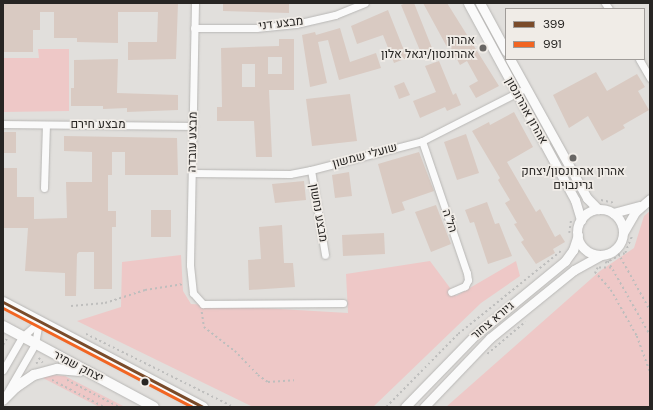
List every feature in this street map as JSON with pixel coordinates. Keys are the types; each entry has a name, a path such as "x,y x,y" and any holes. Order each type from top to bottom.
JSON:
{"main road":[{"name":"יצחק שמיר","path":"3,302 203,407"},
{"name":"יצחק שמיר","path":"3,326 154,407"},
{"path":"3,400 24,380 48,370 70,370 92,374"}],"street":[{"name":"מבצע עובדה","path":"191,281 195,3"},
{"name":"מבצע דני","path":"194,28 256,28 296,24 335,15 365,3"},
{"name":"אהרון אהרונסון","path":"474,4 505,50"},
{"name":"אהרון אהרונסון","path":"474,4 517,93 579,209 581,220"},
{"name":"אהרון אהרונסון","path":"511,60 590,202 598,209"},
{"path":"639,60 650,78"},
{"name":"שועלי שמשון","path":"192,173 283,174 311,170 422,140 526,88"},
{"name":"מבצע חירם","path":"3,124 193,126"},
{"path":"44,188 46,125"},
{"name":"הל\"ה","path":"422,140 467,273 468,280 465,286 451,292"},
{"name":"מבצע נחשון","path":"311,170 326,255"},
{"path":"642,204 623,234 616,249 603,254 588,251 573,235 581,220 588,213 598,209 613,213 642,204 650,199"},
{"path":"613,213 621,222 623,234"},
{"name":"גיורא צחור","path":"405,407 475,335 565,261 573,250 573,235"},
{"name":"גיורא צחור","path":"424,407 490,338 574,270 603,254"},
{"path":"191,281 193,292 203,304 343,303"},
{"path":"3,370 22,337 39,321"},
{"path":"3,400 35,344 39,321"}],"path":[{"path":"573,235 571,220 579,209"},
{"path":"616,249 650,310"},
{"path":"603,254 650,335"},
{"path":"595,272 598,268 611,268"},
{"path":"590,269 595,272 611,290 637,336 650,372"},
{"path":"71,306 105,303 145,290 191,281"},
{"path":"203,304 204,327 235,351 258,375 268,382 294,380"},
{"path":"484,358 530,317"},
{"path":"80,331 234,407"},
{"path":"39,358 48,370"},
{"path":"62,378 119,407"}],"shaded area":[{"path":"38,49 69,49 69,111 3,112 3,58 39,58"},
{"path":"650,211 650,407 446,407 600,271 634,248 644,216"},
{"path":"181,255 183,291 191,304 348,313 346,274 430,261 456,296 516,261 520,276 481,303 373,407 253,407 77,321 121,307 122,262"},
{"path":"52,375 65,376 125,407 99,407 41,377"}],"building":[{"path":"3,3 178,3 176,59 128,60 128,42 157,42 158,12 118,12 118,43 77,42 77,38 54,38 54,12 40,12 40,30 33,30 33,52 3,52"},
{"path":"223,3 289,3 289,13 223,11"},
{"path":"406,3 414,3 432,48 421,53 401,5"},
{"path":"423,3 447,3 499,86 476,98 469,86 478,81 467,61 460,65 450,46 447,47"},
{"path":"388,10 407,58 394,63 383,35 357,44 351,26"},
{"path":"340,28 350,62 376,53 381,68 339,80 328,40 318,42 327,83 310,87 302,35 315,32 316,35"},
{"path":"279,39 294,39 294,90 269,90 272,157 256,157 254,121 217,121 217,107 222,107 221,48 279,46","holes":["268,57 282,57 282,74 268,74","242,64 255,64 255,87 242,87"]},
{"path":"118,59 117,93 178,95 178,110 127,112 127,108 103,109 103,106 71,106 71,88 74,88 74,60"},
{"path":"439,61 453,95 456,93 461,105 447,111 445,107 420,118 413,101 436,92 425,66"},
{"path":"596,72 607,91 637,74 645,87 638,91 649,110 623,125 625,128 602,141 588,116 569,128 553,95"},
{"path":"404,82 410,95 399,99 394,86"},
{"path":"350,94 357,141 312,146 306,99"},
{"path":"514,112 533,147 507,162 536,212 540,209 555,237 560,234 565,242 553,249 555,253 536,264 521,242 524,240 514,224 517,223 505,203 510,200 498,180 500,178 472,131 489,122 490,125"},
{"path":"3,132 16,132 16,153 3,153"},
{"path":"466,134 479,173 457,180 444,142"},
{"path":"64,136 177,138 178,175 125,175 125,152 112,152 112,175 108,175 108,211 116,211 116,227 112,227 112,289 94,289 94,252 79,252 77,254 76,296 65,296 65,273 25,271 28,228 3,228 3,168 17,168 17,197 34,197 34,219 67,218 66,182 92,182 92,152 64,151"},
{"path":"419,152 434,191 402,202 405,210 392,214 378,164"},
{"path":"349,172 352,196 335,198 332,175"},
{"path":"304,181 306,200 275,203 272,184"},
{"path":"487,202 495,224 499,223 512,256 488,264 474,222 470,223 465,210"},
{"path":"436,205 451,244 431,252 415,212"},
{"path":"151,210 171,210 171,237 151,237"},
{"path":"282,225 284,263 293,263 295,287 249,290 248,260 261,259 259,227"},
{"path":"384,233 385,254 343,256 342,235"}],"transit line":[{"name":"399","path":"3,302 203,407"},
{"name":"991","path":"3,308 192,407"}],"place":[{"name":"אהרון אהרונסון/יגאל אלון","path":"483,48"},
{"name":"אהרון אהרונסון/יצחק גרינבוים","path":"573,158"}]}
